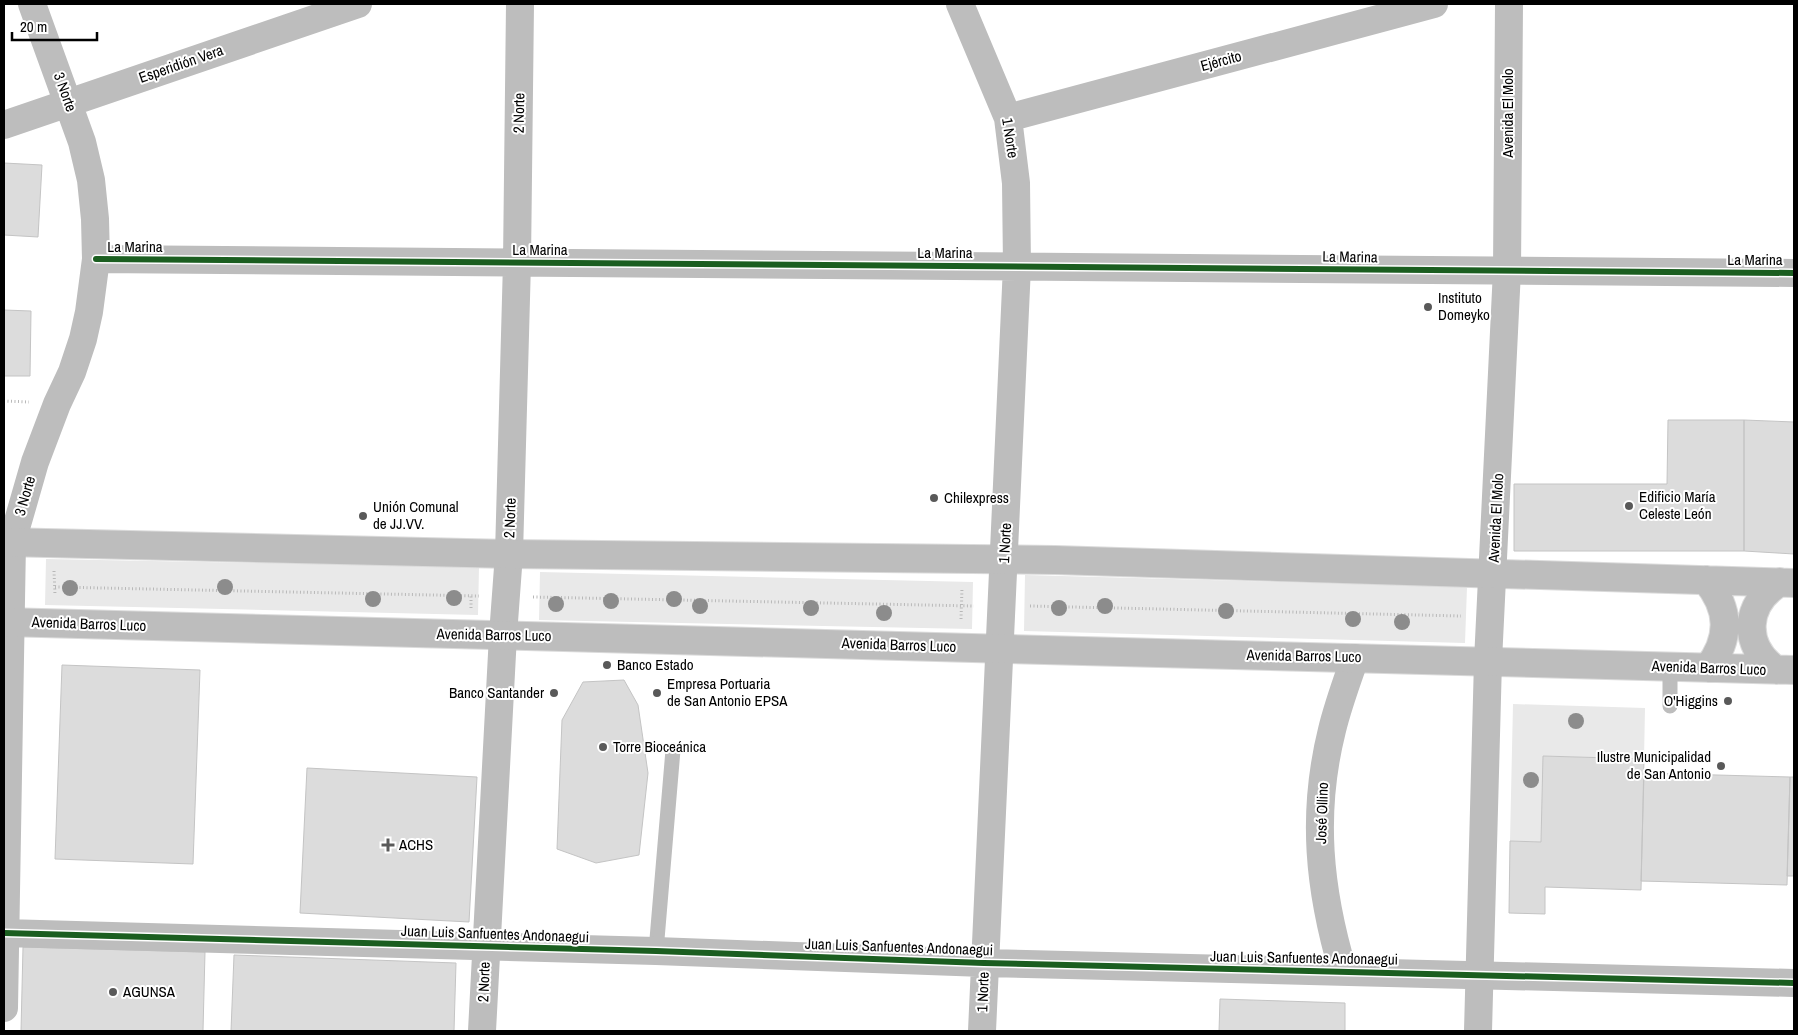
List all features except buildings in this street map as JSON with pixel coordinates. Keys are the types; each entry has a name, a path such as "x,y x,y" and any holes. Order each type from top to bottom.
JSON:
{"street":[{"name":"3 Norte","path":"4,1008 8,542 35,462 57,404 72,372 83,339 89,312 96,259 91,180 82,142 32,4"},
{"name":"Esperidión Vera","path":"4,124 358,4"},
{"name":"2 Norte","path":"482,1031 509,554 517,262 520,4"},
{"name":"1 Norte","path":"960,4 1008,118 1016,183 1016,266 982,1031"},
{"name":"Ejército","path":"1008,118 1434,4"},
{"name":"Avenida El Molo","path":"1478,1031 1488,661 1507,270 1509,4"},
{"name":"La Marina","path":"96,259 1794,273"},
{"path":"8,542 509,554 1004,559 1787,582"},
{"path":"1706,580 1721,602 1725,627 1720,650 1708,668"},
{"path":"1785,670 1767,663 1759,654 1754,644 1752,620 1761,597 1769,588 1787,582"},
{"name":"Avenida Barros Luco","path":"7,622 1785,670"},
{"name":"José Ollino","path":"1343,971 1331,930 1324,889 1320,846 1320,804 1324,766 1332,730 1355,658"},
{"name":"Juan Luis Sanfuentes Andonaegui","path":"4,933 656,951 984,963 1794,983"}],"lane":[{"path":"1670,667 1670,706"},
{"path":"656,951 673,750"}],"path":[{"path":"54,543 55,623"},
{"path":"960,647 964,559"},
{"path":"55,587 1461,616"}],"shaded area":[{"path":"46,559 479,567 478,615 45,605"},
{"path":"540,572 973,582 972,629 539,620"},
{"path":"1025,575 1467,587 1465,643 1024,631"},
{"path":"1513,704 1645,708 1644,759 1544,756 1541,842 1510,841"}],"cycle path":[{"path":"96,259 1794,273"},
{"path":"4,933 656,951 984,963 1794,983"}],"place":[{"name":"Instituto Domeyko","path":"1428,307"},
{"name":"Chilexpress","path":"934,498"},
{"name":"Edificio María Celeste León","path":"1629,506"},
{"name":"Unión Comunal de JJ.VV.","path":"363,516"},
{"name":"Banco Estado","path":"607,665"},
{"name":"Banco Santander","path":"554,693"},
{"name":"Empresa Portuaria de San Antonio EPSA","path":"657,693"},
{"name":"O'Higgins","path":"1728,701"},
{"name":"Torre Bioceánica","path":"603,747"},
{"name":"Ilustre Municipalidad de San Antonio","path":"1721,766"},
{"name":"ACHS","path":"388,845"},
{"name":"AGUNSA","path":"113,992"}]}
